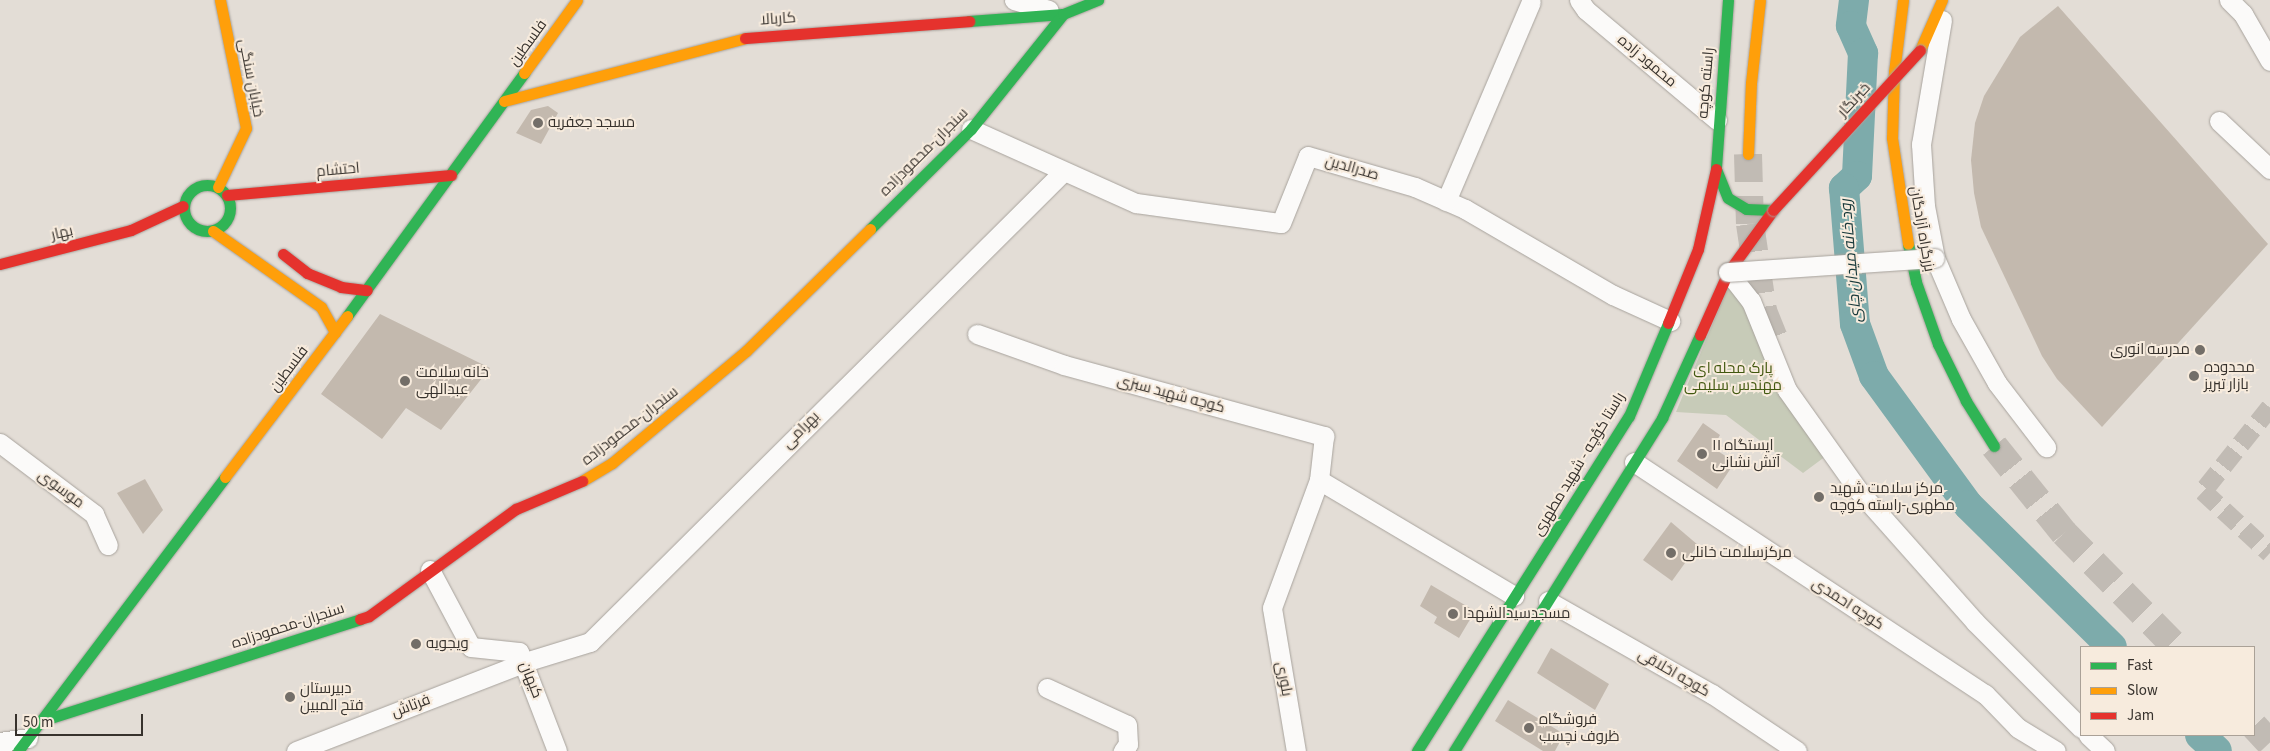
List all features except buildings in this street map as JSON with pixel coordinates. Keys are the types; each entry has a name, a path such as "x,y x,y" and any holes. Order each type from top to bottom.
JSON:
{"main road":[{"name":"خیابان سنگی","path":"220,0 246,128 223,191"},
{"name":"فلسطین","path":"23,745 335,332 577,0"},
{"name":"سنجران-محمودزاده","path":"41,721 369,616 516,509 589,478 612,463 746,351 971,129 1063,14 1098,0"},
{"name":"راسته کوچه","path":"1716,169 1717,120 1728,0"},
{"path":"1748,154 1751,83 1760,0"},
{"name":"بزرگراه آزادگان","path":"1903,0 1894,72 1892,138 1902,218 1916,282 1938,344 1994,446"},
{"name":"خبرنگار","path":"1727,263 1920,50 1943,0"},
{"name":"کاربالا","path":"504,101 752,36 1063,14"},
{"path":"1716,169 1728,198 1746,209 1773,210"},
{"name":"راستا کؤچه - شهید مطهری","path":"1454,751 1634,462 1637,431 1678,324 1716,169"},
{"name":"احتشام","path":"223,191 451,175"},
{"path":"213,230 228,219 231,206 223,191 207,184 195,187 187,195 183,206 186,218 194,228 213,230 298,288 321,307 335,332"},
{"name":"بهار","path":"0,264 131,230 183,206"},
{"path":"228,219 242,227"},
{"name":"بهار","path":"131,230 194,228"},
{"path":"270,244 307,273 341,287 366,290"},
{"path":"1694,259 1706,249 1712,249"},
{"name":"راستا کؤچه - شهید مطهری","path":"1417,751 1514,596 1637,431 1701,336 1727,263"},
{"path":"1678,324 1701,336"}],"street":[{"path":"1014,0 1063,14"},
{"name":"محمود زاده","path":"1579,0 1586,10 1717,120"},
{"path":"1943,0 1921,144 1925,206 1935,258 1962,319 1997,383 2046,447"},
{"path":"2229,0 2243,14 2270,61"},
{"path":"1446,201 1531,2"},
{"path":"2219,121 2270,169"},
{"name":"صدرالدین","path":"971,129 1062,172 1136,203 1281,222 1308,156 1415,187 1446,201 1613,295 1678,324"},
{"name":"بهرامی","path":"525,662 590,642 1062,172"},
{"path":"1727,263 1935,258"},
{"path":"1727,263 1751,301 1787,390 1858,490 1975,622 2080,727"},
{"name":"کوچه شهید سبزی","path":"977,334 1064,365 1324,436 1319,480 1272,608"},
{"name":"موسوی","path":"0,443 94,514 108,545"},
{"name":"کوچه احمدی","path":"1634,462 1985,694 2018,728 2056,751"},
{"path":"1319,480 1514,596"},
{"name":"کیهان","path":"430,570 471,647 519,652 525,662 557,751"},
{"name":"کوچه اخلاقی","path":"1548,601 1712,694 1797,751"},
{"name":"بلوری","path":"1272,608 1296,751"},
{"name":"فرتاش","path":"306,749 525,662"},
{"path":"1048,688 1127,725 1128,744 1123,751"},
{"path":"2089,736 2105,751"},
{"path":"0,742 23,745"}],"green space":[{"name":"پارک محله ای مهندس سلیمی","path":"1728,287 1735,293 1826,456 1803,473 1726,415 1676,412"}],"waterway":[{"name":"رود خانه میدان چای","path":"1854,0 1851,26 1863,53 1857,176 1844,188 1855,324 1874,376 1968,505 2111,646"},
{"name":"رود خانه میدان چای","path":"2201,736 2217,751"}],"tunnel":[{"path":"1748,154 1750,224 1763,311 1774,338"},
{"path":"2270,407 2203,491 2270,553"},
{"path":"1994,446 2064,533 2175,646"},
{"path":"2255,727 2270,743"}],"traffic: fast":[{"path":"870,229 971,129 1063,14 1098,0"},
{"path":"1728,0 1716,169 1728,198 1746,209 1773,210"},
{"path":"969,21 1063,14"},
{"path":"347,316 524,73"},
{"path":"212,185 216,186 226,195 229,199 230,208 229,217 220,227 212,231 202,231 194,227 185,217 184,203 188,195 198,186 212,185"},
{"path":"1908,244 1916,282 1938,344 1966,401 1994,446"},
{"path":"1417,751 1629,416 1668,323"},
{"path":"1454,751 1662,418 1700,335"},
{"path":"18,751 225,477"},
{"path":"41,721 360,619"}],"traffic: slow":[{"path":"218,187 246,128 220,0"},
{"path":"524,73 577,0"},
{"path":"1748,154 1751,83 1760,0"},
{"path":"1903,0 1894,72 1892,138 1908,244"},
{"path":"1920,50 1942,0"},
{"path":"504,101 745,38"},
{"path":"582,481 612,463 746,351 870,229"},
{"path":"213,231 321,307 335,332"},
{"path":"225,477 347,316"}],"traffic: jam":[{"path":"745,38 969,21"},
{"path":"1773,210 1920,50"},
{"path":"1668,323 1698,249 1716,169"},
{"path":"227,195 451,175"},
{"path":"0,264 131,230 183,206"},
{"path":"1700,335 1728,272 1773,210"},
{"path":"283,254 307,273 341,287 367,290"},
{"path":"360,619 369,616 516,509 582,481"}],"place":[{"name":"مسجد جعفریه","path":"538,123"},
{"name":"مدرسه انوری","path":"2200,350"},
{"name":"محدوده بازار تبریز","path":"2194,376"},
{"name":"خانه سلامت عبدالهی","path":"405,381"},
{"name":"ایستگاه ۱۱ آتش نشانی","path":"1702,454"},
{"name":"مرکز سلامت شهید مطهری-راسته کوچه","path":"1819,497"},
{"name":"مرکزسلامت خانلی","path":"1671,553"},
{"name":"مسجدسیدالشهدا","path":"1453,614"},
{"name":"ویجویه","path":"416,644"},
{"name":"دبیرستان فتح المبین","path":"290,697"},
{"name":"فروشگاه ظروف نچسب","path":"1529,728"}]}
